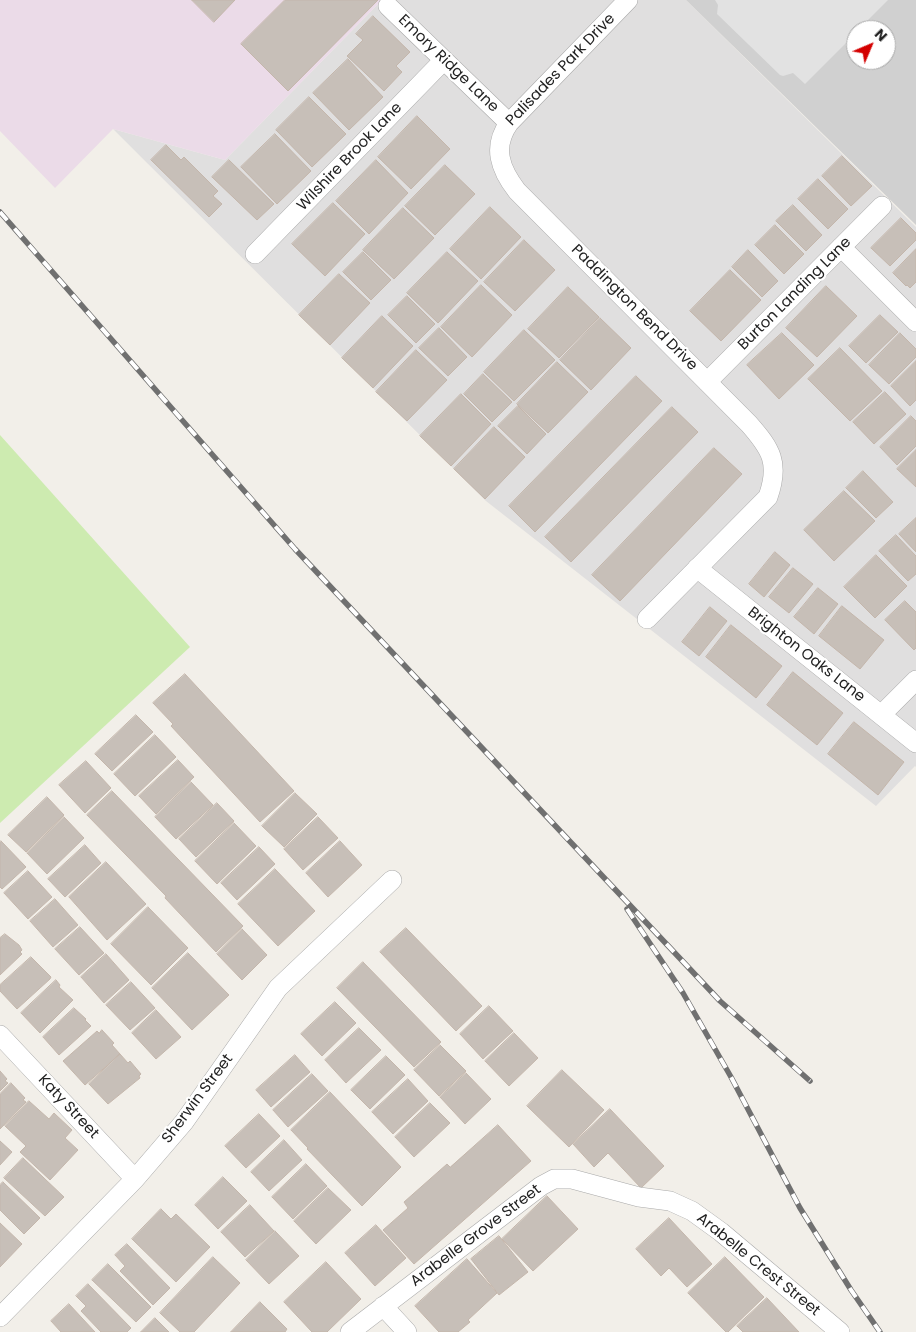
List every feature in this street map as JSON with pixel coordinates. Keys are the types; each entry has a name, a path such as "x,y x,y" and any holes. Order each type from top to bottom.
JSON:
{"street":[{"name":"Palisades Park Drive","path":"499,144 503,131 509,123 628,0"},
{"name":"Emory Ridge Lane","path":"388,6 509,123"},
{"name":"Wilshire Brook Lane","path":"255,254 444,60"},
{"name":"Paddington Bend Drive","path":"499,144 499,156 507,178 517,191 707,382 764,442 769,452 774,470 772,486 768,497 697,568"},
{"name":"Burton Landing Lane","path":"707,382 882,206"},
{"path":"841,248 916,322"},
{"path":"646,619 697,568"},
{"name":"Brighton Oaks Lane","path":"697,568 916,743"},
{"path":"882,715 916,680"},
{"name":"Sherwin Street","path":"0,1317 135,1179 184,1122 278,988 392,880"},
{"name":"Katy Street","path":"0,1035 135,1179"},
{"name":"Arabelle Grove Street","path":"350,1332 541,1186 554,1179 572,1179 614,1192"},
{"name":"Arabelle Crest Street","path":"614,1192 670,1201 692,1211 721,1232 840,1332"},
{"path":"383,1306 407,1332"}],"shaded area":[{"path":"0,0 382,0 225,160 113,129 55,188 0,131"},
{"path":"382,0 686,0 916,227 916,767 876,806 486,501 113,129 225,160"},
{"path":"686,0 916,0 916,225"},
{"path":"715,0 888,0 868,20 846,20 846,43 805,84 793,73 780,75 717,14 718,5"}],"green space":[{"path":"0,435 190,647 0,823"}],"building":[{"path":"192,0 235,0 214,22"},
{"path":"285,0 378,0 288,91 241,44"},
{"path":"373,16 410,52 396,66 402,72 384,91 347,56 363,40 356,34"},
{"path":"348,59 383,97 349,130 313,93"},
{"path":"309,97 346,134 312,167 276,130"},
{"path":"417,116 450,149 411,189 378,157"},
{"path":"275,134 311,171 277,204 241,167"},
{"path":"166,145 181,160 184,157 218,191 213,196 222,204 209,217 151,160"},
{"path":"842,156 872,186 851,206 822,176"},
{"path":"229,160 274,204 257,220 212,177"},
{"path":"376,160 408,193 369,234 336,201"},
{"path":"445,165 475,194 435,235 405,206"},
{"path":"818,179 848,209 828,229 798,199"},
{"path":"333,203 365,234 325,276 292,244"},
{"path":"793,205 822,235 806,251 776,221"},
{"path":"490,207 521,237 481,279 450,249"},
{"path":"403,208 434,238 394,279 363,250"},
{"path":"901,218 916,233 916,240 890,266 871,248"},
{"path":"775,225 804,254 784,274 755,245"},
{"path":"524,240 555,270 515,311 484,282"},
{"path":"916,249 916,282 910,288 893,273"},
{"path":"748,250 778,281 762,297 732,267"},
{"path":"363,252 391,280 371,300 343,272"},
{"path":"447,252 478,281 438,323 407,293"},
{"path":"730,270 761,300 721,341 690,311"},
{"path":"339,274 370,303 330,345 299,315"},
{"path":"481,285 512,315 472,357 441,327"},
{"path":"826,286 857,316 817,357 786,328"},
{"path":"568,287 599,317 559,358 528,329"},
{"path":"407,296 435,324 416,343 388,315"},
{"path":"880,315 898,332 866,363 849,346"},
{"path":"382,316 413,346 373,388 342,358"},
{"path":"600,318 631,348 591,390 560,360"},
{"path":"439,328 467,357 448,376 419,348"},
{"path":"524,330 555,360 514,401 484,372"},
{"path":"782,333 814,365 779,399 747,365"},
{"path":"900,333 916,349 916,357 889,384 869,365"},
{"path":"840,348 882,391 850,421 808,379"},
{"path":"416,350 447,380 407,421 376,392"},
{"path":"916,361 916,400 910,406 891,386"},
{"path":"557,362 588,392 548,433 517,404"},
{"path":"483,374 512,402 492,422 464,394"},
{"path":"636,376 662,401 535,532 509,506"},
{"path":"885,392 906,414 874,444 853,422"},
{"path":"461,394 491,424 451,466 420,436"},
{"path":"518,406 546,434 527,454 498,426"},
{"path":"672,407 698,432 571,562 545,537"},
{"path":"911,416 916,421 916,446 897,465 880,447"},
{"path":"494,427 525,457 485,499 454,469"},
{"path":"714,448 742,474 620,601 592,575"},
{"path":"916,450 916,487 897,469"},
{"path":"863,471 893,502 876,518 846,488"},
{"path":"844,491 875,521 834,561 804,530"},
{"path":"916,518 916,552 899,534"},
{"path":"896,535 916,556 916,574 908,581 879,551"},
{"path":"775,552 790,565 764,597 749,584"},
{"path":"876,555 907,586 875,618 844,587"},
{"path":"793,568 813,584 789,613 769,597"},
{"path":"818,588 838,604 814,634 794,617"},
{"path":"905,601 916,612 916,648 914,650 885,620"},
{"path":"842,606 884,640 860,669 819,636"},
{"path":"710,607 727,621 699,656 682,642"},
{"path":"731,625 782,666 756,698 706,657"},
{"path":"793,672 843,713 817,745 767,705"},
{"path":"185,674 294,791 260,822 171,726 173,724 153,703"},
{"path":"136,715 153,732 112,771 95,754"},
{"path":"854,722 904,762 878,795 828,754"},
{"path":"155,735 176,757 135,796 114,774"},
{"path":"178,760 194,777 156,814 139,796"},
{"path":"86,761 111,788 85,813 59,785"},
{"path":"191,782 213,805 176,839 155,817"},
{"path":"112,791 243,926 216,952 165,898 166,896 87,815"},
{"path":"295,793 317,814 284,847 262,826"},
{"path":"47,797 64,815 26,852 8,835"},
{"path":"217,803 234,821 196,857 179,839"},
{"path":"64,817 84,838 47,874 27,853"},
{"path":"318,817 338,838 303,870 284,849"},
{"path":"234,823 256,846 217,884 195,861"},
{"path":"1,841 26,867 2,889 0,887"},
{"path":"340,841 362,865 328,897 306,873"},
{"path":"85,845 101,863 65,897 48,879"},
{"path":"259,847 275,864 237,900 221,883"},
{"path":"106,862 146,904 107,940 69,897"},
{"path":"275,869 315,911 278,946 238,904"},
{"path":"28,871 52,897 28,919 4,893"},
{"path":"55,899 78,925 53,947 30,921"},
{"path":"148,907 188,948 151,985 111,944"},
{"path":"80,927 104,953 79,975 55,949"},
{"path":"406,928 482,1006 456,1031 380,952"},
{"path":"242,929 267,955 242,980 217,954"},
{"path":"5,934 19,945 22,954 0,975 0,938"},
{"path":"188,953 229,995 192,1030 152,988"},
{"path":"106,954 129,980 104,1003 81,977"},
{"path":"31,957 51,977 17,1009 0,991 0,985"},
{"path":"363,962 441,1042 414,1067 337,988"},
{"path":"56,980 60,985 59,987 73,1000 40,1033 21,1013"},
{"path":"131,982 155,1008 130,1030 106,1005"},
{"path":"335,1002 356,1023 322,1056 301,1034"},
{"path":"489,1006 513,1031 483,1059 460,1034"},
{"path":"74,1008 91,1026 59,1055 43,1037"},
{"path":"156,1010 181,1037 156,1059 132,1033"},
{"path":"359,1028 381,1050 346,1083 325,1060"},
{"path":"102,1030 114,1043 112,1045 120,1054 85,1085 63,1061 97,1031 99,1033"},
{"path":"514,1033 538,1058 509,1086 485,1061"},
{"path":"440,1045 466,1071 439,1096 414,1070"},
{"path":"120,1054 128,1063 130,1061 141,1074 140,1078 108,1104 89,1084"},
{"path":"295,1055 310,1072 271,1107 256,1090"},
{"path":"386,1056 405,1075 370,1109 351,1090"},
{"path":"562,1070 604,1110 569,1147 527,1106"},
{"path":"0,1071 8,1083 0,1091"},
{"path":"466,1073 491,1099 465,1124 440,1097"},
{"path":"312,1074 328,1091 288,1127 273,1110"},
{"path":"408,1079 428,1101 393,1134 372,1112"},
{"path":"11,1083 25,1098 23,1100 26,1102 0,1129 0,1094"},
{"path":"330,1092 401,1167 362,1206 291,1130"},
{"path":"29,1101 49,1119 54,1113 72,1130 65,1138 78,1150 50,1180 20,1152 26,1146 5,1126"},
{"path":"430,1103 450,1123 414,1157 395,1137"},
{"path":"610,1109 664,1166 641,1188 608,1153 594,1167 573,1144"},
{"path":"259,1114 280,1136 246,1168 225,1146"},
{"path":"498,1125 531,1161 414,1264 383,1230 408,1208 404,1202 447,1164 450,1167"},
{"path":"284,1140 302,1160 269,1191 251,1172"},
{"path":"0,1141 12,1152 0,1165"},
{"path":"23,1158 64,1197 45,1216 4,1178"},
{"path":"306,1164 327,1186 293,1219 272,1197"},
{"path":"223,1177 247,1201 218,1229 195,1205"},
{"path":"3,1182 40,1218 24,1234 0,1210 0,1185"},
{"path":"328,1188 351,1210 316,1244 294,1221"},
{"path":"547,1196 578,1229 533,1271 502,1239"},
{"path":"250,1205 274,1231 245,1257 221,1232"},
{"path":"161,1209 171,1219 176,1214 210,1247 176,1282 132,1239"},
{"path":"669,1218 712,1264 687,1287 669,1268 661,1276 636,1249"},
{"path":"0,1223 22,1244 0,1267"},
{"path":"376,1225 406,1258 375,1286 345,1253"},
{"path":"275,1231 299,1256 269,1284 246,1260"},
{"path":"499,1236 528,1272 499,1295 471,1259"},
{"path":"127,1244 170,1288 153,1305 120,1271 125,1266 115,1255"},
{"path":"213,1257 240,1283 194,1332 180,1332 160,1313"},
{"path":"725,1257 764,1297 728,1332 688,1293"},
{"path":"467,1259 497,1293 458,1332 439,1332 415,1306"},
{"path":"326,1262 361,1299 327,1332 312,1332 284,1302"},
{"path":"108,1264 151,1307 136,1322 92,1280"},
{"path":"88,1284 131,1328 127,1332 101,1332 81,1311 86,1306 76,1296"},
{"path":"767,1298 799,1332 743,1332 737,1326"},
{"path":"260,1302 287,1329 285,1332 231,1332"},
{"path":"69,1304 95,1332 61,1332 51,1321"},
{"path":"155,1318 169,1332 141,1332"}],"railway":[{"path":"0,212 295,549 720,1001 810,1081"},
{"path":"627,909 683,993 731,1077 800,1208 851,1290 880,1332"}]}
